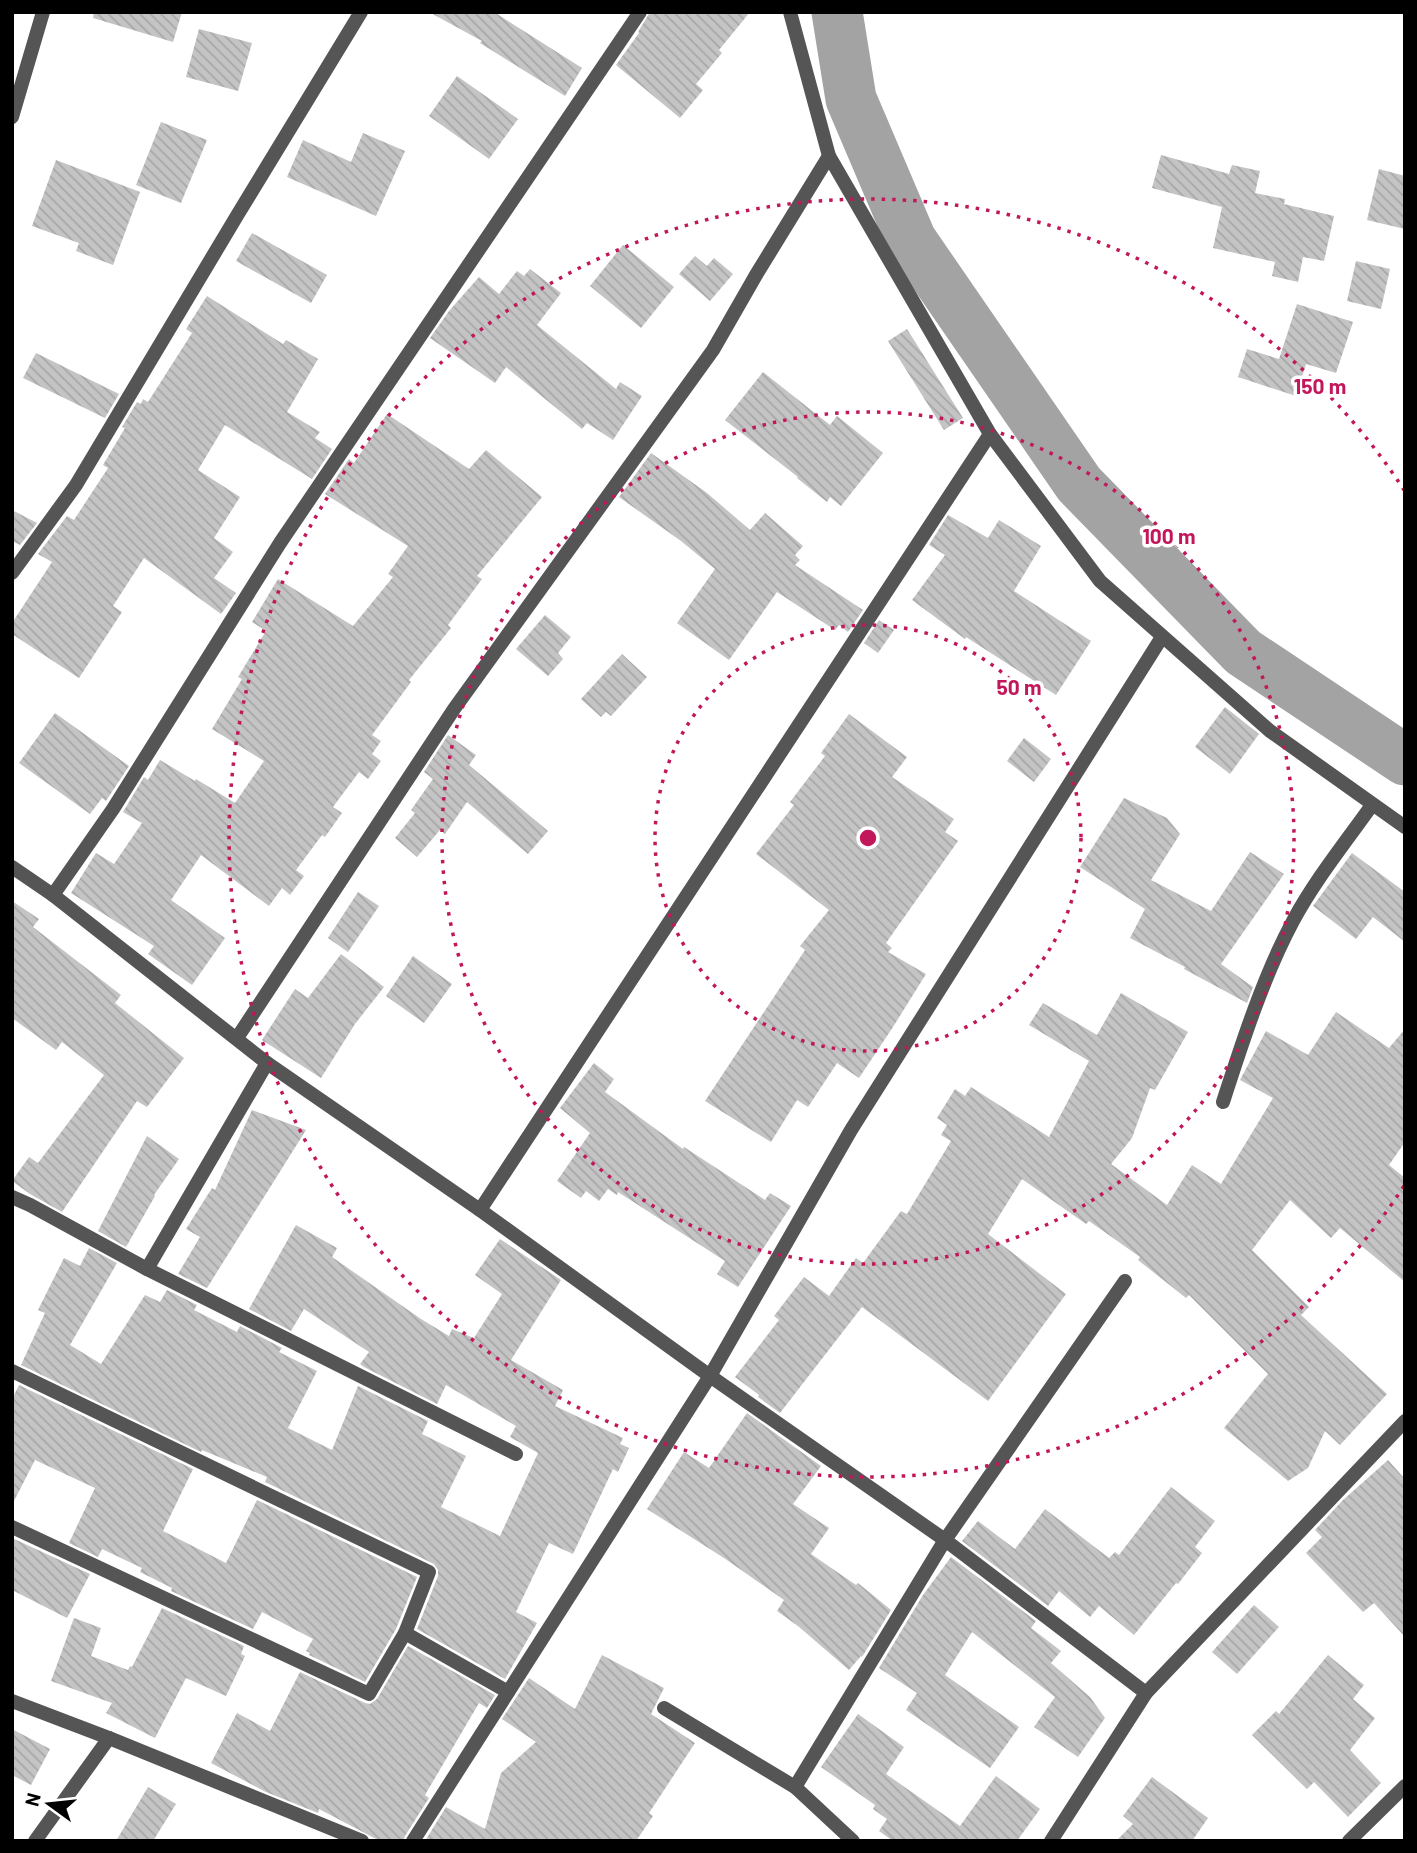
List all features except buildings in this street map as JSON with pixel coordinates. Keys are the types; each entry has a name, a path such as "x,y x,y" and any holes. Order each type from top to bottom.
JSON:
{"street":[{"path":"12,117 43,12"},
{"path":"12,573 76,485 361,12"},
{"path":"53,895 113,809 281,543 640,12"},
{"path":"790,12 829,156 990,434 1100,581 1270,731 1405,827"},
{"path":"237,1038 454,709 713,350 829,156"},
{"path":"480,1210 990,434"},
{"path":"413,1841 710,1376 851,1130 1162,637"},
{"path":"1223,1102 1257,1004 1292,923 1310,892 1372,805"},
{"path":"12,867 53,895 267,1063 480,1210 710,1376 945,1540 1146,1693"},
{"path":"146,1269 267,1063"},
{"path":"12,1197 146,1269 516,1454"},
{"path":"795,1787 945,1540 1125,1281"},
{"path":"12,1371 429,1572 405,1633 369,1694 12,1527"},
{"path":"1051,1841 1146,1693 1405,1421"},
{"path":"405,1633 508,1692"},
{"path":"12,1701 362,1841"},
{"path":"664,1708 795,1787 853,1841"},
{"path":"35,1841 108,1738"},
{"path":"1349,1841 1405,1786"}],"waterway":[{"path":"837,12 851,99 911,240 1079,484 1243,652 1405,760"}]}
